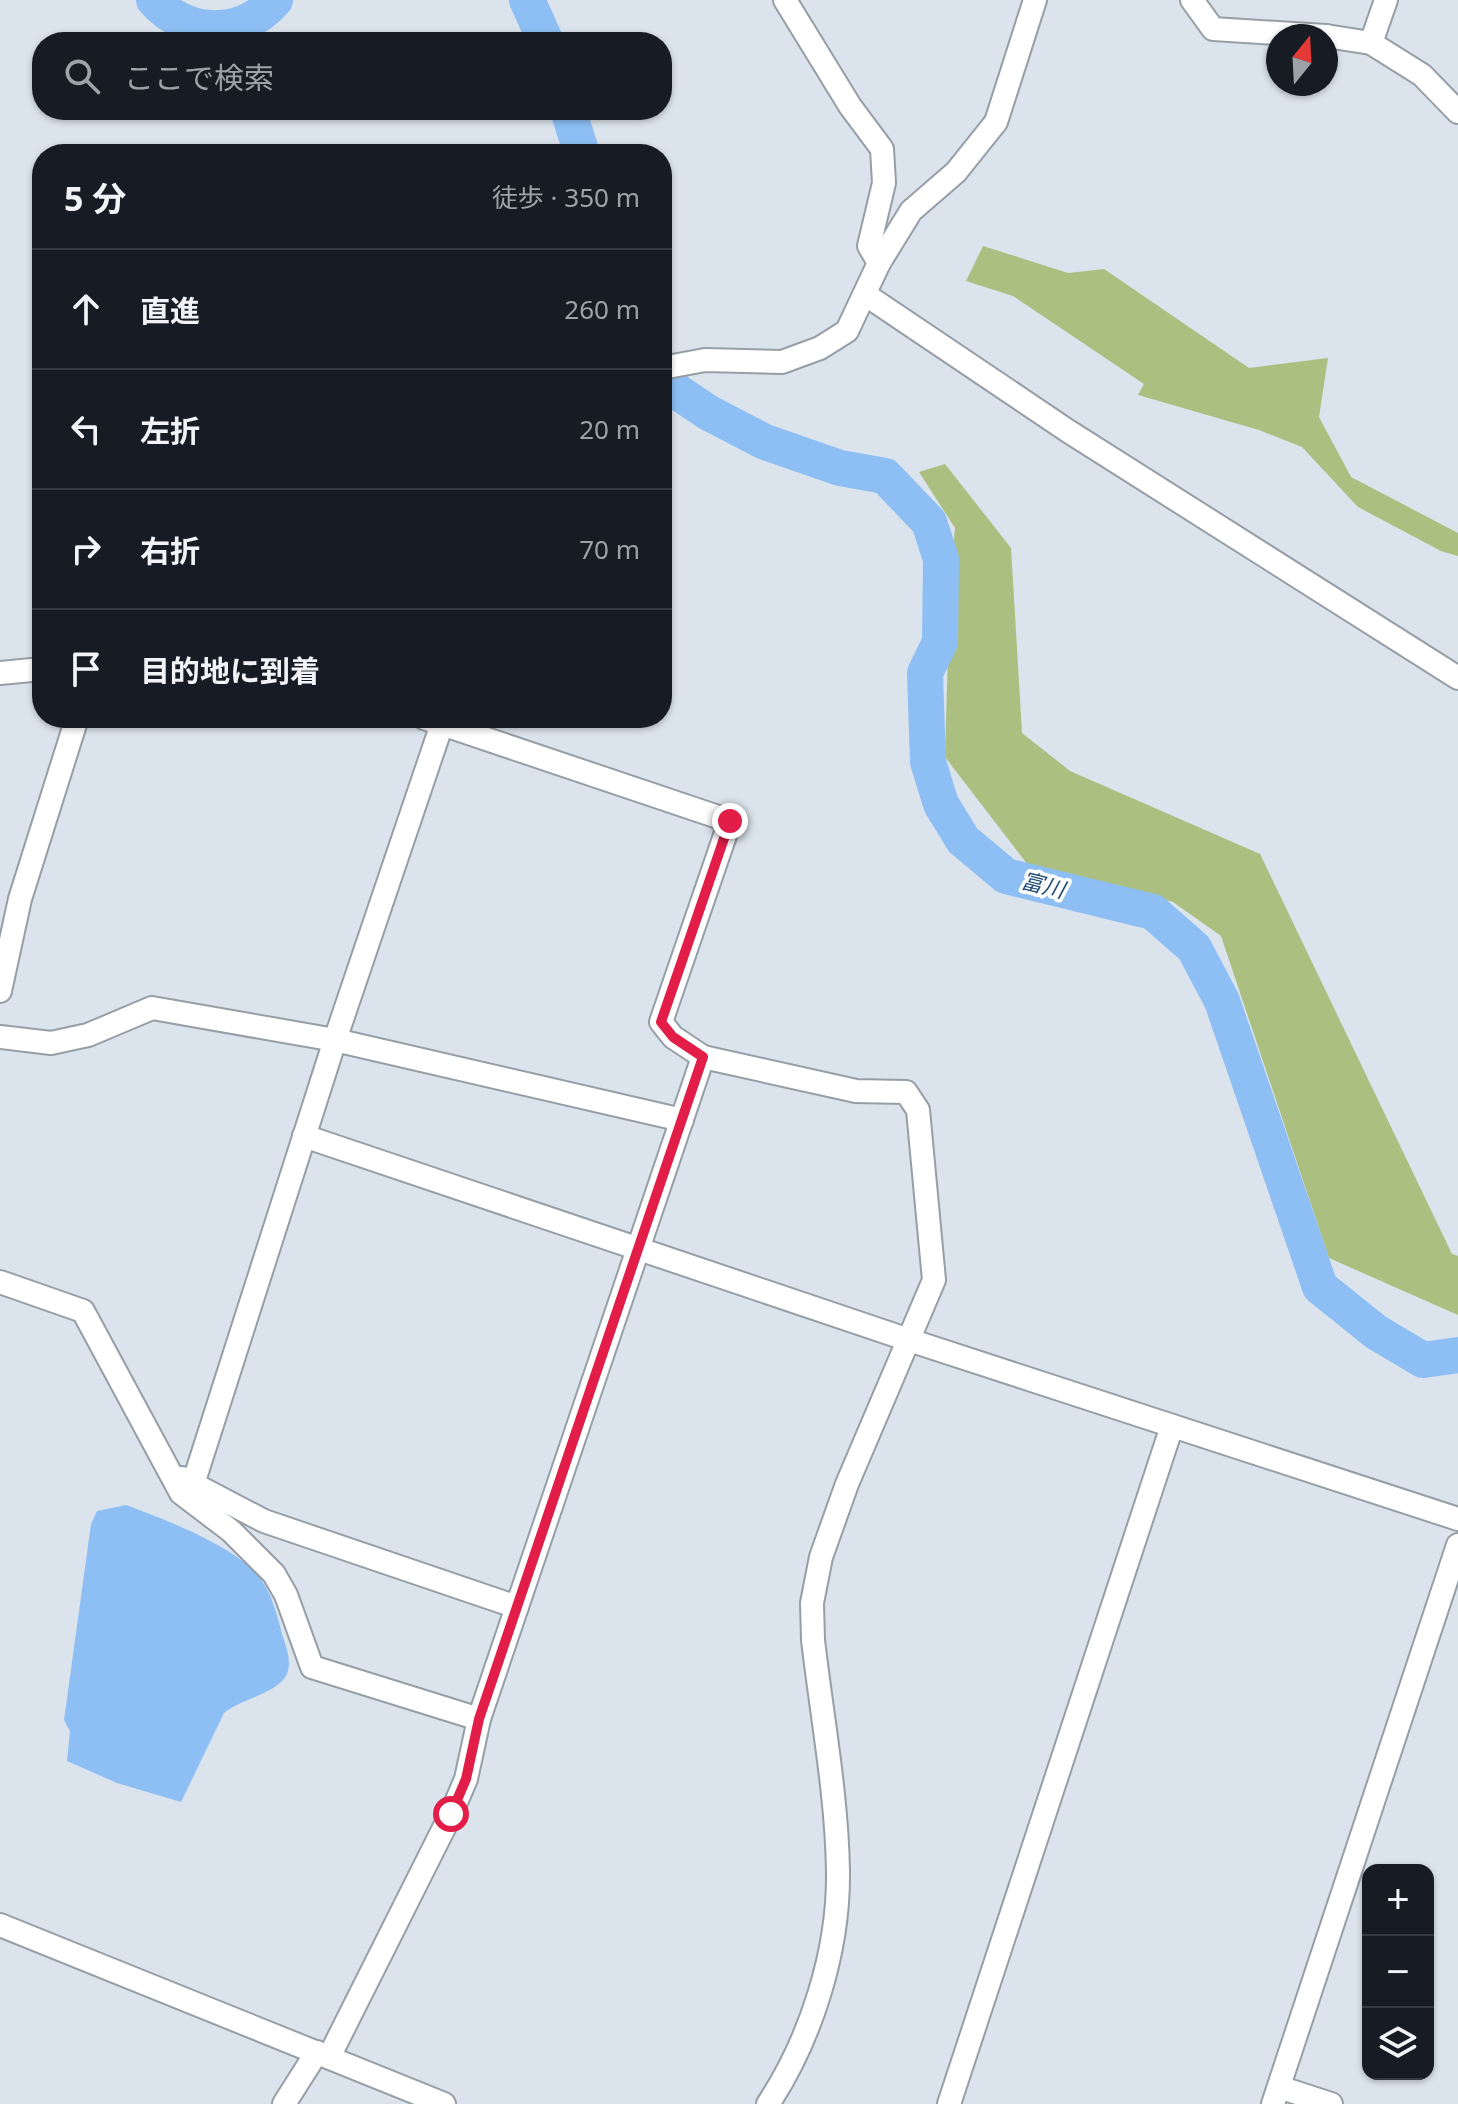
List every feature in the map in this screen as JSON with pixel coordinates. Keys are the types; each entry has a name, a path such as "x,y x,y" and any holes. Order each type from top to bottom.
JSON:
{"street":[{"path":"785,0 850,106 882,149 884,183 869,246 879,263"},
{"path":"672,366 705,360 782,362 820,348 847,331 879,263 911,211 956,172 996,122 1035,0"},
{"path":"1192,0 1213,29 1266,32"},
{"path":"1371,43 1386,0"},
{"path":"1338,38 1371,43 1422,75 1458,112"},
{"path":"866,295 1068,431 1458,678"},
{"path":"0,673 32,670"},
{"path":"0,991 20,899 74,728"},
{"path":"434,728 304,1136 181,1493 256,1553 274,1574 286,1595 312,1667 479,1719"},
{"path":"460,728 730,821 661,1022 673,1037 703,1057 856,1091 906,1092 918,1110 934,1280 906,1339 821,1557 812,1603 838,1872 834,1935 803,2041 789,2072 768,2104"},
{"path":"0,1037 51,1043 88,1035 152,1008 335,1040 682,1120"},
{"path":"284,2104 323,2055 445,1826 466,1779 479,1719 703,1057"},
{"path":"304,1136 906,1339 1458,1519"},
{"path":"0,1282 83,1311 184,1479 264,1521 517,1607"},
{"path":"949,2104 1172,1426"},
{"path":"1331,2104 1276,2095 1458,1545"},
{"path":"0,1925 444,2104"}],"green space":[{"path":"983,246 1068,273 1104,269 1249,368 1328,358 1319,417 1351,477 1458,533 1458,556 1441,551 1358,507 1302,447 1259,430 1138,395 1144,384 1013,296 966,281"},
{"path":"945,464 1011,548 1022,733 1070,771 1260,854 1452,1254 1458,1256 1458,1315 1329,1258 1221,936 1173,902 1028,865 945,757 950,580 955,528 919,472"}],"water":[{"path":"126,1505 198,1535 249,1566 271,1598 288,1655 288,1671 281,1682 224,1713 181,1802 117,1783 67,1761 70,1731 64,1720 91,1524 97,1511"}],"waterway":[{"name":"富川","path":"154,0 182,21 215,28 247,21 275,0"},
{"name":"富川","path":"527,0 541,32"},
{"name":"富川","path":"571,120 579,144"},
{"name":"富川","path":"672,386 709,413 765,442 840,468 885,476 929,522 941,559 940,642 925,673 928,762 941,804 963,840 1006,876 1153,912 1194,948 1222,1001 1320,1287 1376,1332 1423,1360 1458,1355"}],"route":[{"path":"451,1814 466,1779 479,1719 703,1057 673,1037 661,1022 730,821"}]}
